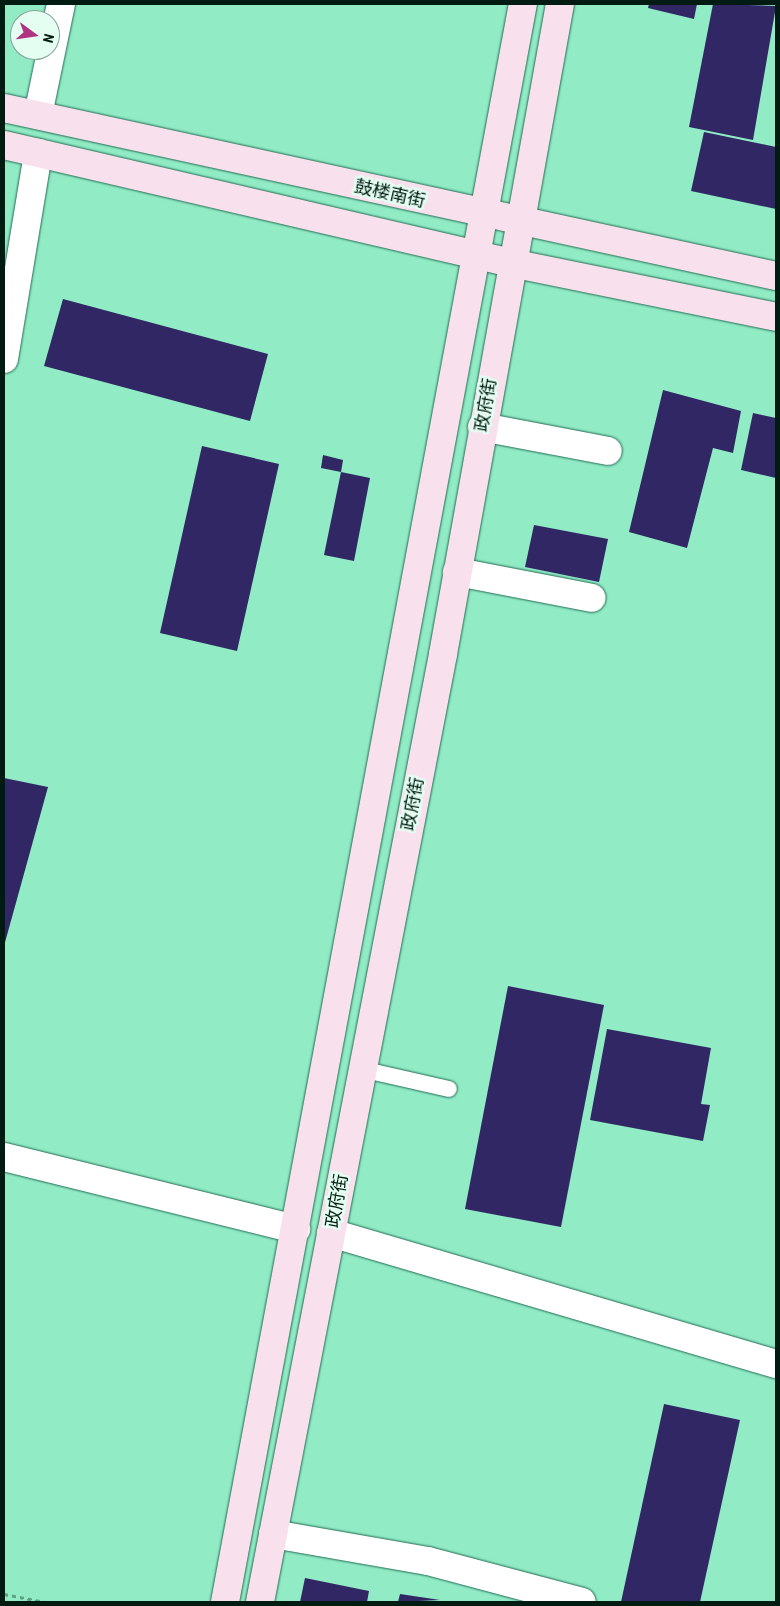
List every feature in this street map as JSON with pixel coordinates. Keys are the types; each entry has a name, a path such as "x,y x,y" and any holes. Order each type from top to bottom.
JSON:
{"main road":[{"path":"483,216 524,4"},
{"name":"政府街","path":"260,1602 457,572 518,223 560,4"},
{"name":"鼓楼南街","path":"4,108 483,216 776,276"},
{"path":"4,145 511,263 776,317"},
{"name":"政府街","path":"225,1602 296,1229 483,216"}],"street":[{"path":"38,115 62,4"},
{"path":"4,359 38,153"},
{"path":"482,428 608,451"},
{"path":"457,572 592,598"},
{"path":"4,1157 296,1229"},
{"path":"331,1233 776,1364"},
{"path":"273,1534 428,1561 582,1602"}],"lane":[{"path":"361,1069 449,1089"}],"path":[{"path":"4,1594 45,1602"}],"building":[{"path":"649,4 697,4 694,19 648,8"},
{"path":"713,4 776,6 753,140 689,127"},
{"path":"704,132 776,147 776,209 691,191"},
{"path":"63,299 268,354 250,421 44,366"},
{"path":"663,390 741,411 733,453 713,448 687,548 629,532"},
{"path":"753,413 776,418 776,478 741,470"},
{"path":"202,446 279,464 237,651 160,633"},
{"path":"323,455 343,460 341,472 321,468"},
{"path":"341,472 370,478 354,561 324,555"},
{"path":"534,525 608,539 599,582 525,567"},
{"path":"4,778 48,787 4,946"},
{"path":"508,986 604,1005 561,1227 465,1209"},
{"path":"607,1029 711,1048 701,1104 710,1105 703,1141 590,1120"},
{"path":"664,1404 740,1420 700,1602 621,1602"},
{"path":"305,1578 369,1591 367,1602 300,1602"},
{"path":"400,1594 440,1600 398,1602"}]}
